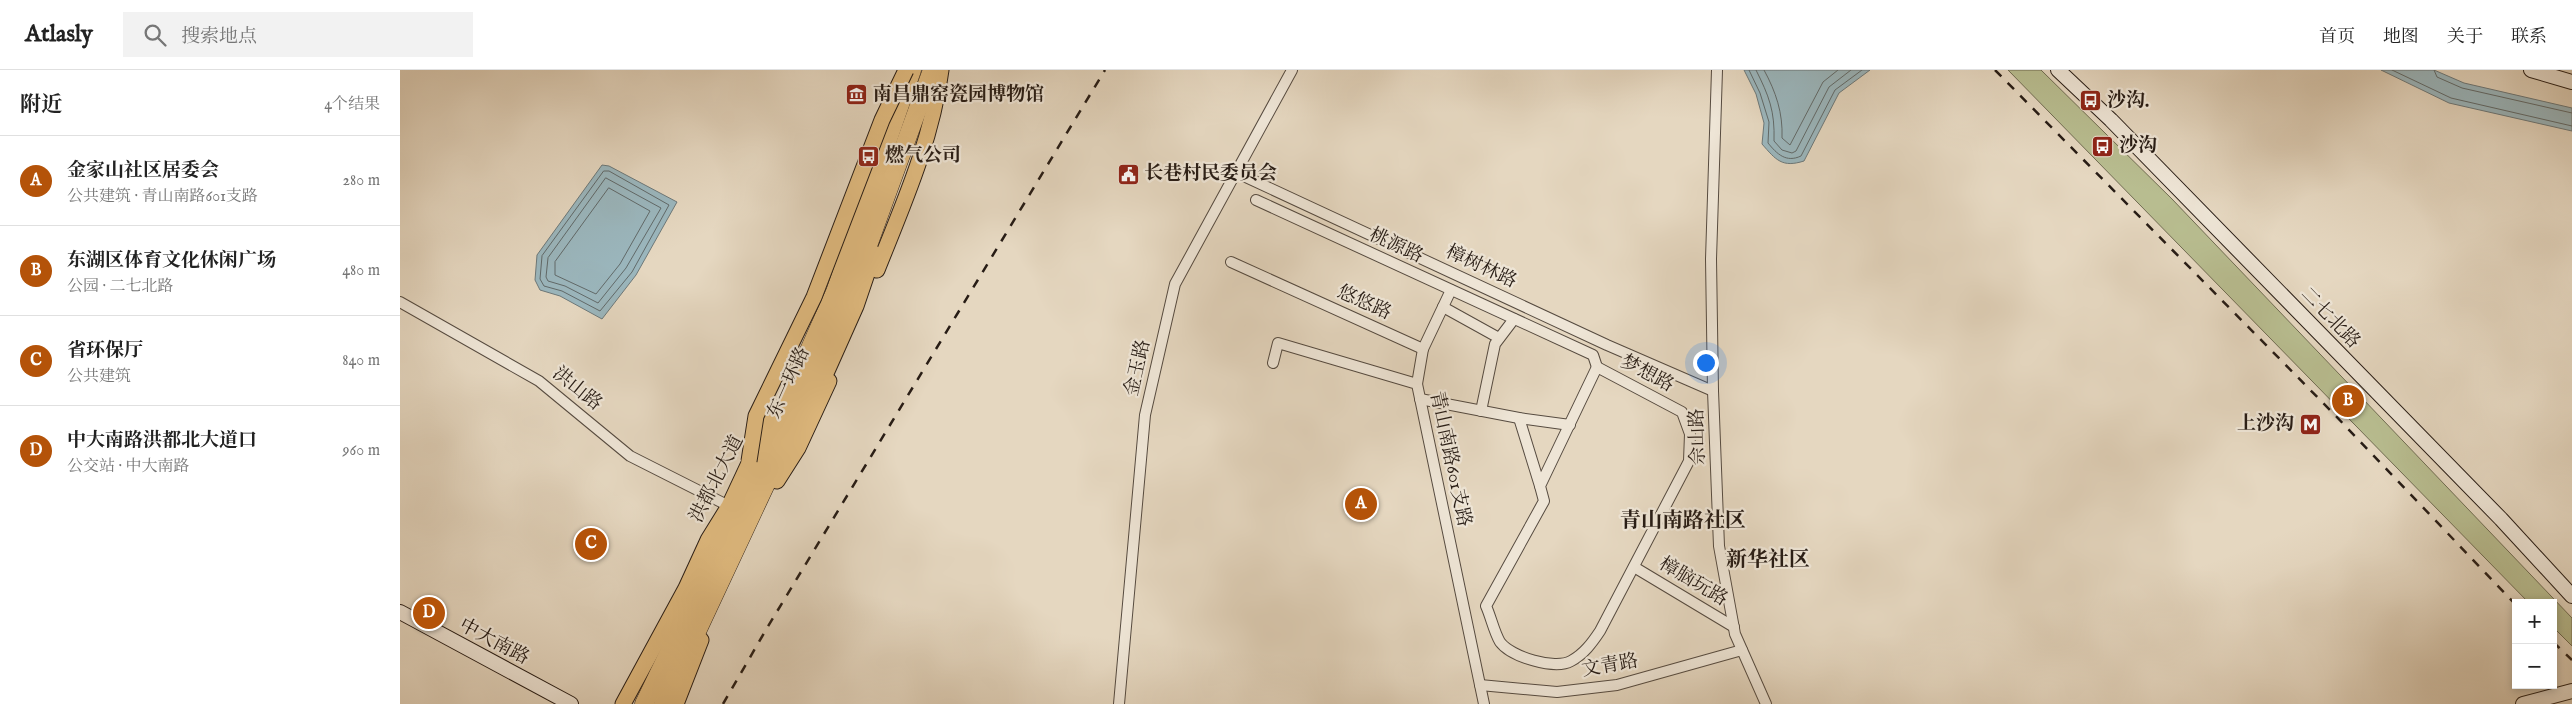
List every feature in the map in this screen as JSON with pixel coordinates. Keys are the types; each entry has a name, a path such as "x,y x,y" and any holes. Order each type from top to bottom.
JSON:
{"highway":[{"name":"东一环路","path":"644,704 739,508 835,292 912,70"},
{"name":"东一环路","path":"663,704 813,383 850,295 932,70"}],"main road":[{"name":"洪都北大道","path":"623,704 659,639 708,540 729,506 749,461 756,416 814,297 882,120 906,70"},
{"path":"676,704 710,618 777,481 856,306 940,70"},
{"name":"二七北路","path":"2058,70 2111,120 2501,519 2572,596"},
{"path":"2531,70 2572,82"},
{"name":"中大南路","path":"400,612 570,704"},
{"path":"2523,704 2572,691"}],"street":[{"name":"金玉路","path":"1119,704 1145,415 1175,284 1292,70"},
{"name":"佘山路","path":"1717,70 1712,207 1713,392 1720,546 1734,627 1766,704"},
{"name":"樟树林路","path":"1235,172 1607,346 1713,392"},
{"name":"桃源路","path":"1256,200 1593,355 1597,367"},
{"name":"悠悠路","path":"1231,262 1423,349"},
{"path":"1417,384 1423,349 1451,290"},
{"name":"洪山路","path":"400,302 539,381 630,456 729,506"},
{"path":"1443,307 1499,338"},
{"path":"1481,411 1494,344 1514,319"},
{"name":"青山南路601支路","path":"1273,363 1278,343 1417,384 1484,704"},
{"path":"1597,367 1607,346"},
{"name":"梦想路","path":"1597,367 1682,412 1690,434 1689,461 1600,631 1586,650 1569,662 1551,664 1524,659 1500,643 1486,606 1544,501 1540,486 1597,367"},
{"path":"1420,399 1519,418 1570,425"},
{"path":"1519,418 1540,486"},
{"name":"樟脑玩路","path":"1634,567 1734,627"},
{"name":"文青路","path":"1480,685 1557,692 1617,685 1742,650"}],"green space":[{"path":"2008,70 2041,70 2172,199 2554,599 2525,599"},
{"path":"2557,602 2572,618 2572,646 2557,631"}],"water":[{"path":"1744,70 1870,70 1839,93 1804,161 1790,164 1780,161 1762,144 1764,123 1756,94"},
{"path":"2381,70 2434,70 2464,83 2572,108 2572,131 2449,103"},
{"path":"602,165 609,166 677,202 636,275 602,319 560,296 540,290 535,280 537,255"}],"railway":[{"path":"723,704 767,628 1105,70"},
{"path":"1995,70 2332,412 2512,601"},
{"path":"2555,644 2572,660"}],"place":[{"name":"南昌鼎窑瓷园博物馆","path":"857,95"},
{"name":"沙沟.","path":"2091,101"},
{"name":"沙沟","path":"2103,146"},
{"name":"燃气公司","path":"869,156"},
{"name":"长巷村民委员会","path":"1128,174"},
{"name":"东湖区体育文化休闲广场","path":"2348,401"},
{"name":"上沙沟","path":"2310,424"},
{"name":"金家山社区居委会","path":"1361,504"},
{"name":"省环保厅","path":"591,544"},
{"name":"中大南路洪都北大道口","path":"429,613"}],"district":[{"name":"青山南路社区","path":"1683,521"},
{"name":"新华社区","path":"1768,560"}]}
